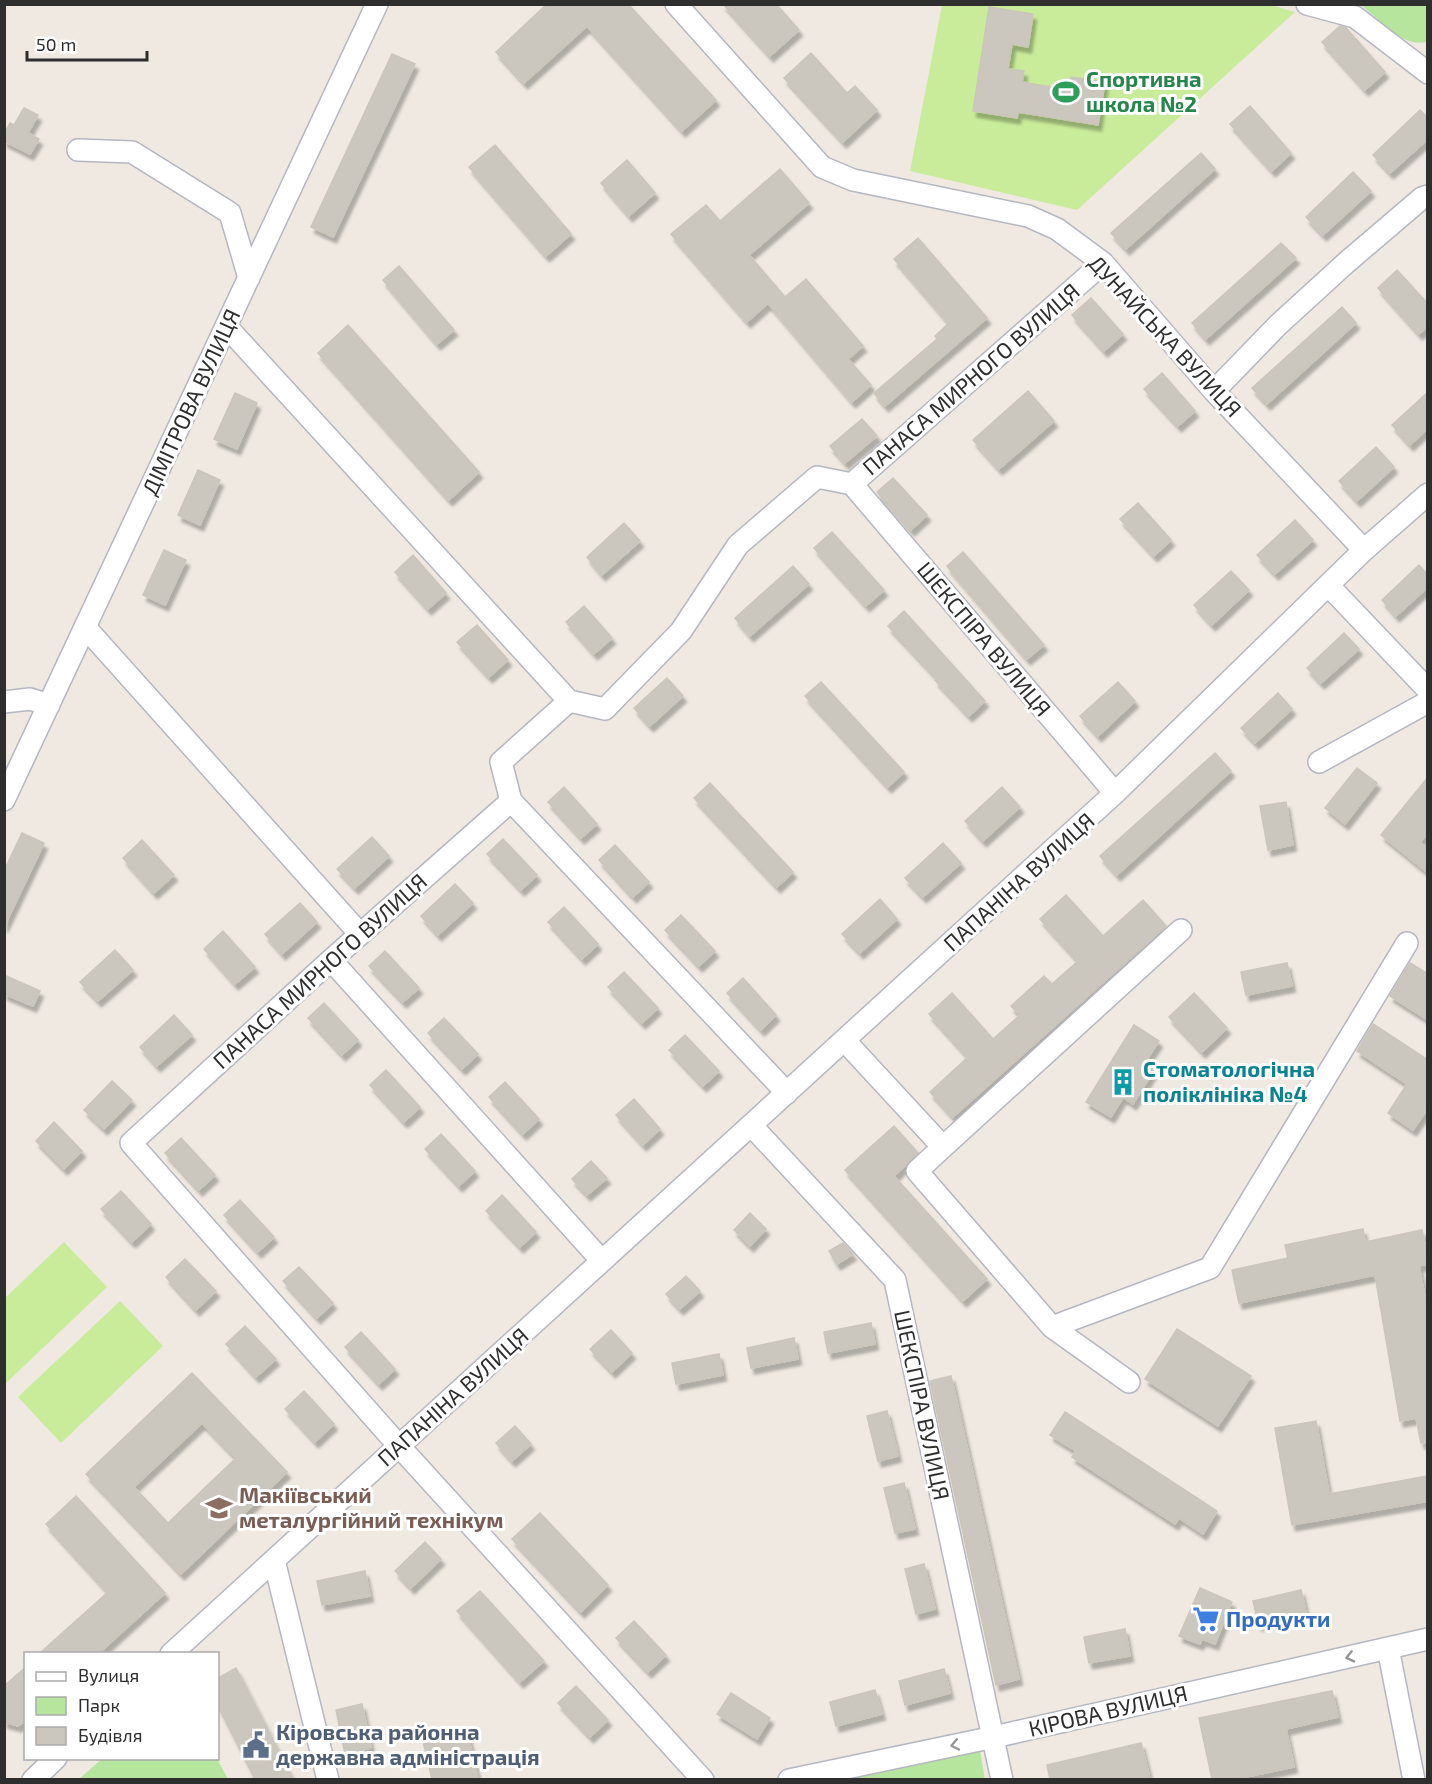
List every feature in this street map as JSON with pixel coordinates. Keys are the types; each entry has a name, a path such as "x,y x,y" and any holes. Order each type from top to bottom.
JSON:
{"street":[{"name":"ДІМІТРОВА ВУЛИЦЯ","path":"4,800 377,4"},
{"name":"ДУНАЙСЬКА ВУЛИЦЯ","path":"676,4 822,167 853,180 1028,216 1057,229 1103,263 1214,390 1364,550"},
{"path":"1307,4 1355,17 1428,74"},
{"path":"78,150 132,152 230,213 249,278"},
{"path":"1214,390 1278,325 1347,262 1422,198 1428,196"},
{"name":"ПАНАСА МИРНОГО ВУЛИЦЯ","path":"569,701 605,709 681,631 738,545 817,477 852,484 1103,263"},
{"path":"226,326 569,701 501,762 511,801 787,1093"},
{"name":"ШЕКСПІРА ВУЛИЦЯ","path":"852,484 1115,793"},
{"name":"ПАПАНІНА ВУЛИЦЯ","path":"172,1652 1115,793 1364,550 1428,494"},
{"path":"1328,585 1428,690"},
{"path":"85,627 360,934"},
{"path":"4,702 30,699 49,705"},
{"path":"1319,762 1428,702"},
{"name":"ПАНАСА МИРНОГО ВУЛИЦЯ","path":"511,801 331,960 131,1143 399,1446 703,1779"},
{"path":"1129,1382 1052,1327 917,1171 1181,930"},
{"path":"1052,1327 1210,1268 1407,943"},
{"path":"331,960 602,1261"},
{"path":"845,1041 943,1147"},
{"name":"ШЕКСПІРА ВУЛИЦЯ","path":"751,1125 895,1280 1002,1779"},
{"path":"274,1560 328,1779"},
{"name":"КІРОВА ВУЛИЦЯ","path":"789,1779 994,1737 1428,1639"},
{"path":"1388,1648 1414,1779"},
{"path":"33,1779 54,1760"}],"green space":[{"name":"Спортивна школа №2","path":"1267,4 1295,12 1077,210 910,171 942,5"},
{"path":"1361,5 1427,5 1427,42 1418,43 1400,37"},
{"path":"64,1242 107,1287 5,1384 5,1298"},
{"path":"120,1301 163,1346 61,1443 18,1397"},
{"path":"980,1751 985,1779 835,1780"},
{"path":"101,1760 218,1760 228,1779 79,1779"}],"building":[{"path":"547,4 628,4 716,100 682,131 587,26 524,83 496,52"},
{"path":"723,4 776,4 799,30 770,56"},
{"path":"989,7 1033,14 1028,47 1012,44 1008,69 1024,71 1022,82 1069,90 1071,77 1105,82 1098,125 1018,112 1017,118 973,111"},
{"path":"1340,26 1346,28 1385,72 1365,90 1322,42"},
{"path":"811,53 847,93 855,86 877,110 843,142 784,78"},
{"path":"392,54 415,64 333,237 311,227"},
{"path":"1250,106 1291,153 1272,171 1230,124"},
{"path":"24,108 38,115 28,133 39,139 30,154 4,141 4,134 10,123 14,125"},
{"path":"1420,110 1428,118 1428,139 1390,173 1373,155"},
{"path":"495,145 571,234 546,256 469,167"},
{"path":"1201,153 1215,169 1126,249 1111,233"},
{"path":"627,160 655,193 629,216 601,183"},
{"path":"780,169 809,203 749,255 785,297 806,279 863,346 848,359 871,385 852,402 768,303 747,322 671,234 706,205 720,221"},
{"path":"1353,172 1371,191 1323,235 1306,217"},
{"path":"918,238 987,318 885,406 874,393 937,339 935,336 949,323 894,259"},
{"path":"1281,243 1296,258 1206,339 1192,323"},
{"path":"399,266 454,330 437,344 383,280"},
{"path":"1397,270 1428,304 1428,326 1419,334 1378,288"},
{"path":"1091,298 1123,334 1104,351 1072,315"},
{"path":"1342,307 1356,323 1267,404 1252,388"},
{"path":"348,325 479,472 449,500 318,353"},
{"path":"1162,373 1195,411 1178,426 1144,389"},
{"path":"1028,391 1054,421 999,469 973,440"},
{"path":"1428,392 1428,428 1410,445 1392,425"},
{"path":"235,393 257,403 237,449 214,439"},
{"path":"862,419 877,436 845,463 830,446"},
{"path":"1376,447 1394,467 1357,501 1339,481"},
{"path":"198,470 220,480 200,525 178,515"},
{"path":"893,478 927,515 911,530 877,492"},
{"path":"1138,503 1171,540 1154,556 1120,519"},
{"path":"1295,520 1313,540 1275,574 1257,555"},
{"path":"624,523 640,541 602,575 587,557"},
{"path":"832,532 884,590 866,606 814,548"},
{"path":"164,550 186,560 165,605 143,595"},
{"path":"963,552 1044,645 1027,659 947,566"},
{"path":"413,555 446,593 428,609 395,572"},
{"path":"1419,565 1428,575 1428,587 1396,616 1382,600"},
{"path":"793,566 809,584 750,636 735,618"},
{"path":"1231,571 1249,590 1212,625 1194,605"},
{"path":"584,606 612,638 594,654 566,622"},
{"path":"904,611 985,701 969,716 888,626"},
{"path":"477,625 508,660 489,677 457,642"},
{"path":"1344,633 1359,649 1321,683 1307,668"},
{"path":"667,678 683,696 650,726 634,708"},
{"path":"821,682 904,772 888,787 805,696"},
{"path":"1118,682 1135,701 1098,736 1080,716"},
{"path":"1278,693 1292,709 1255,743 1241,728"},
{"path":"1215,753 1231,771 1117,875 1100,856"},
{"path":"1357,768 1377,783 1345,824 1325,808"},
{"path":"1428,777 1428,833 1420,842 1428,849 1428,873 1381,835"},
{"path":"710,783 793,872 777,887 694,798"},
{"path":"564,787 597,824 581,838 548,802"},
{"path":"1002,787 1020,807 983,841 965,821"},
{"path":"1286,802 1293,845 1268,850 1260,806"},
{"path":"22,833 44,843 4,927 4,871"},
{"path":"372,837 389,856 355,888 337,869"},
{"path":"503,839 537,875 521,890 487,854"},
{"path":"142,840 174,875 154,893 123,858"},
{"path":"943,843 961,863 923,897 905,878"},
{"path":"615,845 649,882 633,897 599,860"},
{"path":"455,884 473,903 438,935 421,916"},
{"path":"1066,895 1103,936 1143,900 1166,926 953,1117 930,1092 968,1057 929,1014 952,993 993,1039 1020,1015 1011,1006 1044,976 1052,984 1078,961 1040,919"},
{"path":"880,899 897,919 860,953 842,934"},
{"path":"300,903 317,922 282,954 265,934"},
{"path":"564,907 598,944 582,959 548,922"},
{"path":"681,915 715,951 699,966 665,930"},
{"path":"223,931 255,967 235,984 204,949"},
{"path":"115,950 133,970 98,1001 80,982"},
{"path":"385,951 419,988 403,1002 369,966"},
{"path":"1287,963 1292,986 1246,995 1241,972"},
{"path":"1410,963 1428,974 1428,1020 1390,996"},
{"path":"624,972 658,1008 642,1023 608,987"},
{"path":"4,975 40,991 33,1006 4,994"},
{"path":"743,978 776,1015 761,1030 727,993"},
{"path":"1194,993 1227,1028 1202,1052 1169,1017"},
{"path":"324,1003 358,1040 342,1055 308,1018"},
{"path":"174,1015 192,1035 157,1066 140,1047"},
{"path":"444,1018 478,1054 462,1069 428,1033"},
{"path":"1373,1024 1428,1060 1428,1108 1413,1130 1388,1113 1407,1084 1357,1051"},
{"name":"Стоматологічна поліклініка №4","path":"1134,1025 1159,1041 1146,1061 1156,1067 1133,1104 1123,1097 1111,1117 1086,1102"},
{"path":"685,1035 719,1071 703,1086 669,1050"},
{"path":"386,1070 420,1107 404,1122 370,1085"},
{"path":"112,1081 132,1100 104,1129 84,1110"},
{"path":"505,1082 539,1119 523,1134 489,1097"},
{"path":"634,1099 660,1129 643,1145 616,1115"},
{"path":"54,1122 82,1151 64,1169 36,1141"},
{"path":"894,1126 918,1153 894,1176 987,1279 963,1301 845,1170"},
{"path":"441,1134 475,1171 459,1186 425,1149"},
{"path":"181,1138 215,1175 199,1190 165,1153"},
{"path":"591,1161 607,1178 587,1195 572,1179"},
{"path":"121,1191 151,1224 132,1242 101,1209"},
{"path":"502,1195 536,1232 520,1247 486,1211"},
{"path":"240,1200 274,1237 258,1252 224,1215"},
{"path":"750,1213 766,1229 750,1246 734,1230"},
{"path":"1363,1229 1365,1242 1422,1230 1428,1259 1428,1264 1419,1266 1428,1313 1428,1442 1421,1443 1416,1418 1400,1421 1375,1275 1239,1303 1232,1270 1288,1258 1285,1245"},
{"path":"843,1243 853,1254 837,1264 829,1251"},
{"path":"185,1259 216,1291 196,1310 166,1277"},
{"path":"299,1267 333,1303 317,1318 283,1281"},
{"path":"686,1276 700,1291 680,1309 666,1294"},
{"path":"871,1323 875,1344 828,1353 824,1332"},
{"path":"245,1326 276,1359 256,1377 226,1344"},
{"path":"1177,1329 1251,1376 1218,1426 1145,1379"},
{"path":"611,1330 632,1353 612,1372 590,1349"},
{"path":"361,1332 395,1369 379,1384 345,1347"},
{"path":"794,1338 798,1359 751,1368 747,1348"},
{"path":"719,1354 723,1375 676,1384 672,1363"},
{"path":"192,1373 287,1472 181,1574 86,1474","holes":["202,1423 236,1458 168,1523 134,1487"]},
{"path":"951,1376 1019,1679 996,1685 930,1381"},
{"path":"304,1391 334,1424 315,1442 285,1409"},
{"path":"887,1411 898,1456 878,1461 867,1416"},
{"path":"1065,1412 1217,1511 1203,1534 1179,1518 1175,1524 1072,1457 1076,1451 1050,1435"},
{"path":"1316,1421 1329,1494 1428,1476 1428,1501 1292,1525 1275,1428"},
{"path":"515,1426 531,1444 512,1461 496,1443"},
{"path":"904,1483 915,1529 895,1533 884,1488"},
{"path":"76,1496 165,1593 100,1652 41,1652 108,1592 46,1524"},
{"path":"540,1513 608,1585 581,1612 512,1539"},
{"path":"425,1542 441,1559 411,1588 395,1571"},
{"path":"924,1564 935,1609 916,1614 905,1569"},
{"path":"365,1571 370,1596 322,1605 317,1581"},
{"name":"Продукти","path":"1200,1588 1232,1602 1215,1644 1202,1639 1200,1644 1179,1636"},
{"path":"1301,1590 1306,1613 1259,1625 1253,1601"},
{"path":"480,1591 544,1661 520,1682 457,1611"},
{"path":"634,1621 666,1655 648,1672 616,1638"},
{"path":"1125,1629 1130,1656 1089,1663 1084,1637"},
{"path":"236,1668 293,1779 255,1779 219,1708 219,1677"},
{"path":"24,1669 24,1722 18,1726 4,1722 4,1686"},
{"path":"944,1669 950,1693 905,1705 899,1681"},
{"path":"576,1686 608,1720 590,1737 558,1703"},
{"path":"875,1690 882,1714 836,1726 830,1702"},
{"path":"1332,1691 1338,1717 1286,1729 1294,1767 1236,1779 1212,1779 1199,1718"},
{"path":"731,1693 770,1718 757,1739 717,1714"},
{"path":"362,1704 371,1748 345,1754 336,1710"},
{"path":"466,1727 478,1779 432,1779 422,1737"},
{"path":"1141,1743 1150,1779 1050,1779 1047,1765"}],"place":[{"name":"Спортивна школа №2","path":"1066,92"},
{"name":"Стоматологічна поліклініка №4","path":"1123,1082"},
{"name":"Макіївський металургійний технікум","path":"219,1508"},
{"name":"Продукти","path":"1206,1619"},
{"name":"Кіровська районна державна адміністрація","path":"256,1745"}]}
